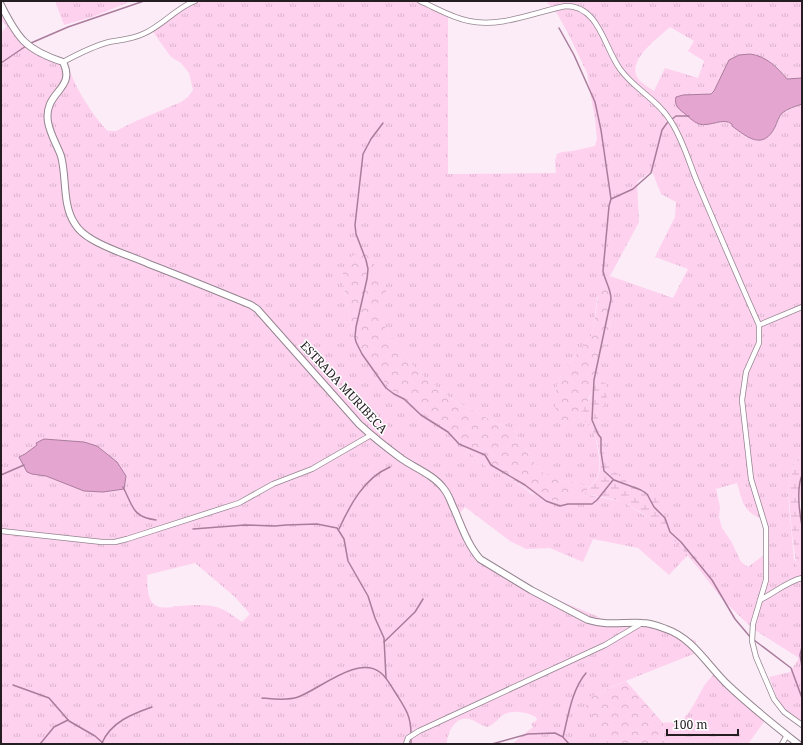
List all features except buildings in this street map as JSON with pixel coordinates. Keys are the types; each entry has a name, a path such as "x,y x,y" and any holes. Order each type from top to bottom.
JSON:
{"street":[{"path":"1,5 19,36 26,44 45,55 63,62 100,45 143,34 195,1"},
{"path":"420,1 458,18 480,23 505,20 566,6 574,6 585,12 598,28 615,62 625,76 631,83 650,97 661,108 673,125 759,325 759,343 746,372 742,400 751,479 766,528 765,553 767,573 751,633 754,650 774,699 784,712 802,725"},
{"name":"ESTRADA MURIBECA","path":"63,62 67,72 66,82 54,95 49,104 48,122 60,155 68,207 71,217 75,225 83,234 105,246 238,299 257,309 371,435 402,459 432,478 444,489 449,497 470,546 480,560 588,620 598,624 642,623 652,624 668,629 692,644 727,684 798,744"},
{"path":"759,325 802,307"},
{"path":"1,531 102,542 115,542 127,539 239,503 273,484 312,469 371,435"},
{"path":"760,600 792,581 802,578"},
{"path":"406,744 408,738 419,731 605,645 642,623"},
{"path":"782,744 787,735"}],"green space":[{"path":"2,1 16,30 29,42 50,57 67,59 72,77 89,107 108,131 116,131 181,102 188,97 193,90 189,73 181,63 171,57 153,32 168,17 191,1 422,1 429,9 448,14 448,174 556,173 555,161 557,154 595,146 597,139 587,73 558,15 546,1 802,1 802,78 787,79 777,67 729,60 714,91 707,95 683,95 678,109 687,115 719,123 728,122 733,124 757,141 769,136 782,113 802,104 802,454 795,463 788,487 794,559 802,572 802,728 782,711 769,677 790,672 799,658 752,628 723,600 698,568 700,567 700,561 671,531 654,495 620,478 610,468 606,461 598,418 598,410 602,406 605,383 596,378 611,322 609,276 597,299 591,336 564,370 559,379 556,390 556,412 574,419 579,416 589,426 595,436 600,468 597,478 590,487 578,483 556,480 542,472 533,461 514,429 498,424 450,398 417,371 387,331 382,319 382,309 343,282 354,339 441,425 459,440 479,462 497,473 513,480 532,494 562,501 584,494 623,502 660,525 688,555 669,575 638,548 593,539 583,562 550,548 526,549 510,541 465,507 460,513 476,548 484,561 515,576 546,595 599,617 602,621 620,620 676,632 696,641 696,653 618,684 584,700 608,744 512,744 533,727 531,724 537,720 536,717 532,715 511,712 503,715 488,727 465,718 456,722 450,730 447,744 1,744 1,33 7,26 1,20","holes":["670,27 694,41 688,51 704,61 698,78 665,68 654,91 642,83 638,79 635,70 640,56","652,171 661,194 676,202 675,217 655,257 688,269 673,298 610,276 639,222 637,182","65,440 84,442 97,446 117,462 126,476 124,489 103,492 84,491 46,476 32,474 19,457 37,445","737,483 744,505 750,513 762,519 766,533 764,555 748,567 741,562 731,541 722,528 719,517 720,507 716,489","195,563 235,597 250,614 242,622 226,611 208,605 178,606 168,608 159,607 153,604 149,597 147,575"]},
{"path":"55,1 132,1 92,17 64,25"},
{"path":"364,252 371,259 386,284 386,303 382,309 382,319 387,331 417,371 450,398 498,424 514,429 533,461 542,472 557,480 578,483 590,487 584,494 562,501 543,500 513,480 497,473 479,462 459,440 441,425 395,393 368,365 354,339 343,282 343,271 352,256"},
{"path":"602,272 609,276 613,291 613,302 612,317 598,375 586,406 580,415 569,421 557,421 555,403 559,379 564,370 591,336"},
{"path":"596,378 605,383 609,391 604,405 598,410 603,451 607,461 618,475 658,498 660,510 671,531 700,561 702,565 700,567 698,568 664,531 635,509 615,500 584,494 597,480 600,469 599,451 596,439 592,430 579,416 590,398"},
{"path":"802,454 802,492 799,506 802,515 802,572 797,570 788,487 795,463"},
{"path":"716,673 766,719 748,744 664,744 663,723 677,722 684,718 710,678"},
{"path":"626,681 663,723 664,744 608,744 583,700"}],"shaded area":[{"path":"750,54 761,57 771,63 787,79 802,78 802,104 782,113 775,127 765,139 755,140 743,134 732,126 732,124 725,121 703,125 699,124 678,108 676,104 676,97 683,95 711,94 714,91 729,60 739,55"},
{"path":"44,439 84,442 97,446 117,462 126,476 124,489 103,492 84,491 46,476 27,472 19,457 37,445 36,443"}],"waterway":[{"path":"31,43 68,27 144,1"},
{"path":"559,28 574,55 595,102 601,130 611,199 609,206 603,271 611,299 594,380 592,420 601,438 601,452 604,471 614,480 641,490 647,494 654,507 665,518 670,532 681,542 712,580 735,619 751,638"},
{"path":"1,63 26,46"},
{"path":"611,199 633,189 651,173 662,130 667,123 676,116 689,116"},
{"path":"383,123 371,139 363,154 355,225 356,234 368,269 355,337 362,354 386,388 404,399 421,415 448,432 459,444 485,455 491,465 525,485 546,501 560,506 568,504 592,504 613,480"},
{"path":"1,475 24,465"},
{"path":"339,529 353,502 365,485 381,472 390,467"},
{"path":"802,475 799,487 799,507 802,526"},
{"path":"123,487 134,510 142,516 156,520"},
{"path":"193,529 245,525 275,526 317,524 337,528 344,539 348,561 368,596 375,618 384,638 386,678"},
{"path":"384,642 415,612 423,599"},
{"path":"754,640 791,668 802,698"},
{"path":"802,647 800,655 802,667"},
{"path":"262,698 289,699 298,697 351,670 372,668 385,677 402,703 409,717 411,734"},
{"path":"563,737 574,695 586,673"},
{"path":"13,685 49,698 69,721 95,736 104,744"},
{"path":"102,743 117,724 130,716 152,707"},
{"path":"40,744 54,727 68,720"},
{"path":"492,744 528,734 555,733 563,737 569,744"},
{"path":"411,738 411,744"}]}
